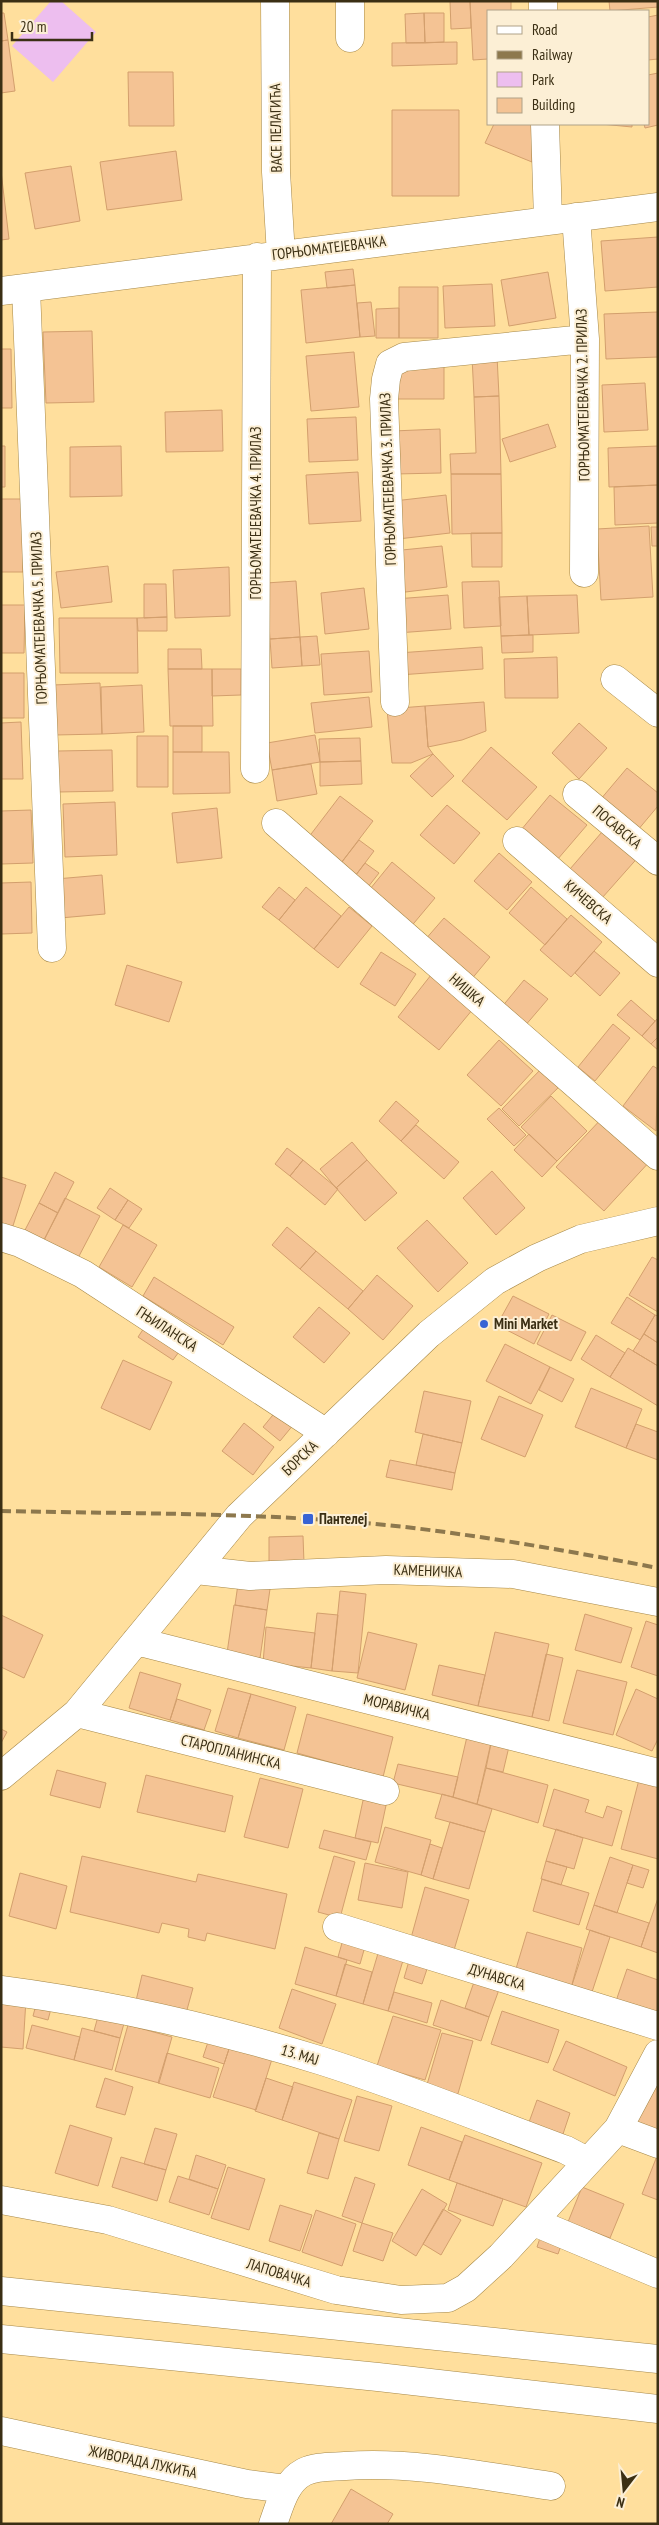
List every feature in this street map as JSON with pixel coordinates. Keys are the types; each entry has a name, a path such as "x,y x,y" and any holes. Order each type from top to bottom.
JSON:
{"main road":[{"name":"ВАСЕ ПЕЛАГИЋА","path":"269,256 276,172 275,1"},
{"path":"350,1 350,38"},
{"path":"545,125 548,220"},
{"name":"ГОРЊОМАТЕЈЕВАЧКА","path":"14,289 658,207"},
{"name":"ГОРЊОМАТЕЈЕВАЧКА 2. ПРИЛАЗ","path":"576,218 585,339 584,573"},
{"name":"ГОРЊОМАТЕЈЕВАЧКА 4. ПРИЛАЗ","path":"255,769 269,256"},
{"name":"ГОРЊОМАТЕЈЕВАЧКА 5. ПРИЛАЗ","path":"14,289 52,948"},
{"name":"ГОРЊОМАТЕЈЕВАЧКА 3. ПРИЛАЗ","path":"396,702 384,399 390,364 404,357 585,339"},
{"path":"615,679 658,713"},
{"name":"ПОСАВСКА","path":"577,794 658,861"},
{"name":"НИШКА","path":"276,823 658,1156"},
{"name":"КИЧЕВСКА","path":"517,841 658,963"},
{"name":"БОРСКА","path":"1,1776 77,1713 239,1516 429,1334 495,1281 537,1258 581,1239 658,1221"},
{"name":"ГЊИЛАНСКА","path":"1,1238 20,1244 83,1274 326,1433"},
{"name":"КАМЕНИЧКА","path":"196,1570 250,1576 386,1570 513,1574 658,1602"},
{"name":"МОРАВИЧКА","path":"136,1642 658,1773"},
{"name":"СТАРОПЛАНИНСКА","path":"77,1713 385,1791"},
{"name":"ДУНАВСКА","path":"337,1928 658,2026"},
{"name":"13. МАЈ","path":"1,1990 59,1998 255,2042 323,2062 435,2101 566,2150 587,2161"},
{"name":"ЛАПОВАЧКА","path":"1,2200 108,2220 336,2290 401,2300 439,2299 454,2295 466,2288 534,2222 587,2161 618,2129 658,2054"},
{"path":"618,2129 658,2144"},
{"path":"534,2222 658,2274"},
{"path":"1,2290 658,2360"},
{"path":"1,2339 378,2377 658,2409"},
{"name":"ЖИВОРАДА ЛУКИЋА","path":"1,2431 247,2484 286,2489"},
{"path":"274,2524 286,2489 303,2473 321,2467 370,2464 414,2466 551,2486"}],"green space":[{"path":"51,1 61,1 96,32 53,82 12,46"}],"building":[{"path":"450,1 470,1 471,28 451,29"},
{"path":"470,1 511,1 511,10 487,10 487,59 473,60"},
{"path":"609,1 658,1 658,7 610,10"},
{"path":"1,13 4,13 8,40 1,41"},
{"path":"424,13 425,43 406,43 405,14"},
{"path":"424,13 444,13 444,42 425,43"},
{"path":"658,15 658,59 649,60 649,17"},
{"path":"8,40 15,91 1,93 1,41"},
{"path":"457,42 457,64 392,66 392,43"},
{"path":"128,72 173,72 174,126 129,126"},
{"path":"658,73 658,125 645,128 644,125 649,125 649,75"},
{"path":"392,110 459,110 459,196 392,196"},
{"path":"494,125 532,125 532,162 485,143"},
{"path":"611,125 632,125 632,127"},
{"path":"176,151 182,200 107,210 100,162"},
{"path":"71,166 80,221 35,229 25,173"},
{"path":"1,171 9,239 1,240"},
{"path":"658,237 658,287 605,291 601,241"},
{"path":"353,269 355,285 327,288 325,272"},
{"path":"548,272 556,318 509,326 501,280"},
{"path":"492,284 495,326 445,328 443,286"},
{"path":"355,285 360,337 306,343 301,290"},
{"path":"399,287 438,287 438,338 399,338"},
{"path":"371,302 375,336 360,337 357,303"},
{"path":"399,308 399,338 376,338 376,309"},
{"path":"658,312 658,357 606,359 604,314"},
{"path":"92,331 94,402 46,403 43,332"},
{"path":"1,349 11,349 12,408 1,408"},
{"path":"354,352 359,407 311,411 306,356"},
{"path":"497,356 499,396 474,397 472,357"},
{"path":"444,366 444,399 394,399 394,367"},
{"path":"645,383 648,430 604,432 602,385"},
{"path":"499,396 501,474 451,474 450,454 476,453 474,397"},
{"path":"222,410 223,451 166,452 165,412"},
{"path":"356,417 358,460 309,462 307,419"},
{"path":"548,424 556,447 510,462 502,439"},
{"path":"440,429 441,473 395,474 393,431"},
{"path":"1,446 5,446 5,487 1,487"},
{"path":"121,446 122,496 70,497 70,447"},
{"path":"658,446 658,485 609,487 608,448"},
{"path":"358,472 361,521 309,524 306,475"},
{"path":"451,474 501,474 502,533 452,534"},
{"path":"658,485 658,523 615,525 614,487"},
{"path":"446,495 450,533 398,539 394,501"},
{"path":"1,499 23,499 23,572 1,572"},
{"path":"649,526 653,597 601,600 597,529"},
{"path":"651,527 658,527 658,546 652,546"},
{"path":"471,533 502,533 502,567 472,567"},
{"path":"442,546 447,587 397,593 392,551"},
{"path":"108,566 112,602 61,608 56,572"},
{"path":"229,567 230,616 175,618 173,570"},
{"path":"296,581 300,637 270,639 266,583"},
{"path":"499,581 501,626 464,628 462,582"},
{"path":"144,584 166,584 167,617 144,618"},
{"path":"364,588 369,629 325,634 321,593"},
{"path":"448,595 451,629 397,633 395,599"},
{"path":"577,595 579,633 529,635 527,596"},
{"path":"527,596 529,635 501,636 499,597"},
{"path":"1,605 25,605 24,653 1,653"},
{"path":"167,617 167,631 138,631 137,618"},
{"path":"59,618 137,618 138,673 60,673"},
{"path":"533,635 533,652 502,653 501,636"},
{"path":"317,636 320,665 302,666 300,637"},
{"path":"300,637 302,666 272,668 270,639"},
{"path":"482,647 483,669 399,675 398,653"},
{"path":"168,649 201,649 202,669 168,669"},
{"path":"369,651 372,692 324,695 321,654"},
{"path":"557,657 558,698 505,698 504,659"},
{"path":"168,669 212,669 213,726 170,726"},
{"path":"212,669 241,669 241,695 212,696"},
{"path":"1,673 24,673 24,718 1,718"},
{"path":"100,683 102,734 55,735 53,685"},
{"path":"142,685 144,732 102,734 101,687"},
{"path":"369,697 372,727 315,733 311,703"},
{"path":"484,702 486,731 462,740 428,747 425,706"},
{"path":"425,706 428,747 433,754 411,763 392,763 387,709"},
{"path":"21,722 23,779 1,779 1,723"},
{"path":"579,723 607,748 579,779 552,753"},
{"path":"173,726 202,726 202,752 173,752"},
{"path":"315,735 320,762 272,770 267,743"},
{"path":"137,736 168,736 168,787 137,787"},
{"path":"360,738 361,761 320,762 319,739"},
{"path":"491,747 537,787 507,820 462,781"},
{"path":"112,750 113,791 58,792 58,751"},
{"path":"173,752 229,752 230,793 173,794"},
{"path":"433,754 454,776 432,797 410,776"},
{"path":"361,761 362,784 320,786 320,762"},
{"path":"311,764 317,794 277,801 272,770"},
{"path":"627,768 658,793 658,806 637,831 600,800"},
{"path":"550,795 587,825 557,860 521,830"},
{"path":"340,796 373,821 338,867 305,842"},
{"path":"115,802 117,855 65,857 63,804"},
{"path":"447,805 480,833 454,864 420,835"},
{"path":"217,808 222,858 177,863 172,813"},
{"path":"31,810 33,863 1,864 1,811"},
{"path":"608,825 641,854 602,898 570,869"},
{"path":"359,840 374,851 353,879 338,867"},
{"path":"499,853 532,882 507,910 474,881"},
{"path":"392,862 435,898 409,929 366,894"},
{"path":"365,863 379,873 368,887 355,876"},
{"path":"102,875 105,914 60,918 56,879"},
{"path":"31,882 32,933 1,934 1,883"},
{"path":"279,887 295,900 279,920 262,907"},
{"path":"306,887 341,916 314,949 279,920"},
{"path":"531,887 567,919 545,945 509,913"},
{"path":"349,907 372,926 338,968 314,949"},
{"path":"571,915 602,942 571,977 540,950"},
{"path":"444,918 490,957 470,981 424,941"},
{"path":"594,951 620,973 600,996 575,973"},
{"path":"381,952 416,974 395,1006 360,984"},
{"path":"127,965 182,982 169,1022 115,1005"},
{"path":"431,975 473,1009 439,1050 398,1017"},
{"path":"524,980 548,999 524,1027 501,1008"},
{"path":"631,1000 655,1021 642,1036 617,1015"},
{"path":"658,1018 658,1037 651,1044 642,1036"},
{"path":"613,1024 630,1038 595,1081 578,1067"},
{"path":"658,1037 658,1050 651,1044"},
{"path":"499,1040 533,1071 501,1106 467,1075"},
{"path":"544,1066 562,1084 519,1126 502,1109"},
{"path":"653,1066 658,1069 656,1131 623,1106"},
{"path":"551,1096 587,1131 557,1161 521,1127"},
{"path":"396,1101 419,1121 401,1141 379,1121"},
{"path":"499,1108 526,1135 514,1146 487,1119"},
{"path":"605,1115 652,1159 604,1211 556,1167"},
{"path":"416,1125 459,1162 444,1179 401,1141"},
{"path":"529,1134 557,1161 542,1177 514,1150"},
{"path":"352,1142 367,1160 336,1188 320,1169"},
{"path":"287,1148 303,1160 290,1176 275,1164"},
{"path":"303,1160 338,1189 325,1205 290,1176"},
{"path":"367,1160 397,1193 365,1221 336,1188"},
{"path":"492,1171 525,1208 496,1235 463,1198"},
{"path":"55,1172 74,1182 58,1213 39,1203"},
{"path":"1,1177 26,1185 11,1232 1,1229"},
{"path":"110,1188 128,1200 115,1220 97,1208"},
{"path":"65,1198 100,1216 78,1258 44,1240"},
{"path":"128,1200 142,1209 129,1228 115,1220"},
{"path":"39,1203 58,1213 44,1240 25,1230"},
{"path":"427,1220 468,1263 438,1292 397,1248"},
{"path":"123,1225 157,1245 132,1287 99,1267"},
{"path":"287,1227 316,1251 300,1269 272,1245"},
{"path":"316,1251 363,1291 348,1309 300,1269"},
{"path":"652,1257 658,1260 658,1312 629,1295"},
{"path":"377,1275 413,1306 383,1340 348,1309"},
{"path":"154,1277 234,1327 223,1345 143,1296"},
{"path":"513,1296 549,1314 534,1344 497,1325"},
{"path":"627,1297 655,1315 640,1340 611,1323"},
{"path":"319,1307 350,1333 324,1363 293,1337"},
{"path":"552,1315 586,1332 571,1361 537,1344"},
{"path":"655,1315 658,1316 658,1343 644,1334"},
{"path":"148,1322 184,1345 173,1360 138,1337"},
{"path":"644,1334 658,1343 658,1366 633,1351"},
{"path":"596,1335 625,1353 610,1377 581,1359"},
{"path":"505,1344 550,1367 531,1404 486,1381"},
{"path":"628,1348 658,1366 658,1406 610,1377"},
{"path":"123,1360 172,1382 150,1430 101,1408"},
{"path":"550,1367 574,1379 562,1402 539,1390"},
{"path":"591,1388 642,1409 626,1448 575,1427"},
{"path":"424,1391 471,1401 462,1443 415,1432"},
{"path":"499,1396 543,1415 525,1457 481,1439"},
{"path":"277,1410 294,1424 280,1441 263,1427"},
{"path":"244,1423 274,1447 253,1475 222,1451"},
{"path":"636,1424 658,1432 658,1460 626,1448"},
{"path":"423,1434 462,1443 455,1473 416,1465"},
{"path":"390,1460 455,1473 452,1490 386,1477"},
{"path":"303,1536 304,1563 269,1563 269,1537"},
{"path":"239,1577 271,1582 267,1610 235,1605"},
{"path":"340,1591 366,1594 358,1673 332,1671"},
{"path":"234,1605 267,1610 260,1658 227,1653"},
{"path":"317,1613 338,1615 332,1671 311,1668"},
{"path":"585,1614 632,1628 621,1663 575,1650"},
{"path":"1,1615 43,1635 24,1678 1,1667"},
{"path":"646,1621 658,1625 658,1676 631,1667"},
{"path":"266,1627 315,1633 311,1668 263,1663"},
{"path":"368,1632 417,1644 405,1690 357,1678"},
{"path":"495,1632 549,1644 532,1717 478,1706"},
{"path":"546,1654 563,1658 549,1721 532,1717"},
{"path":"439,1665 485,1675 478,1706 432,1695"},
{"path":"577,1670 627,1682 613,1735 563,1723"},
{"path":"140,1672 181,1684 170,1720 129,1708"},
{"path":"228,1688 251,1694 238,1738 215,1731"},
{"path":"636,1689 658,1699 658,1739 652,1751 616,1735"},
{"path":"251,1694 296,1707 284,1750 238,1738"},
{"path":"177,1699 211,1710 204,1730 170,1720"},
{"path":"307,1714 393,1737 383,1777 297,1753"},
{"path":"469,1728 493,1734 477,1804 453,1797"},
{"path":"1,1729 7,1732 1,1743"},
{"path":"493,1734 511,1738 503,1772 486,1768"},
{"path":"398,1764 458,1777 453,1797 393,1783"},
{"path":"486,1768 548,1785 538,1823 477,1804"},
{"path":"57,1770 106,1783 100,1808 50,1795"},
{"path":"641,1772 658,1776 658,1859 621,1849"},
{"path":"146,1775 233,1796 225,1832 137,1812"},
{"path":"260,1778 303,1789 288,1848 244,1837"},
{"path":"554,1789 589,1800 585,1812 603,1818 607,1806 622,1811 612,1846 543,1826"},
{"path":"365,1791 388,1796 378,1843 355,1838"},
{"path":"442,1794 492,1809 485,1832 435,1818"},
{"path":"450,1822 485,1832 469,1889 433,1879"},
{"path":"385,1827 431,1840 421,1875 375,1862"},
{"path":"556,1829 583,1838 574,1869 546,1861"},
{"path":"324,1830 371,1842 366,1860 319,1848"},
{"path":"430,1844 442,1848 433,1879 421,1875"},
{"path":"82,1856 196,1882 198,1874 287,1894 275,1949 207,1933 205,1941 188,1937 189,1929 162,1923 159,1933 70,1912"},
{"path":"334,1856 355,1862 340,1918 318,1912"},
{"path":"610,1857 633,1865 617,1913 594,1905"},
{"path":"546,1861 567,1867 561,1885 541,1879"},
{"path":"365,1863 408,1872 402,1908 358,1900"},
{"path":"633,1865 649,1870 643,1888 627,1883"},
{"path":"20,1873 67,1886 56,1929 9,1916"},
{"path":"542,1879 589,1893 579,1925 533,1911"},
{"path":"425,1887 469,1900 454,1950 411,1938"},
{"path":"658,1898 658,1953 641,1947"},
{"path":"594,1905 649,1923 641,1947 586,1929"},
{"path":"590,1930 610,1937 592,1992 572,1985"},
{"path":"527,1932 582,1948 571,1988 515,1972"},
{"path":"344,1936 366,1943 360,1964 338,1957"},
{"path":"305,1947 347,1960 336,1996 295,1984"},
{"path":"379,1950 404,1957 388,2011 363,2004"},
{"path":"411,1954 430,1960 422,1984 404,1978"},
{"path":"345,1964 372,1972 363,2004 336,1996"},
{"path":"627,1969 658,1980 658,2015 616,2001"},
{"path":"142,1975 193,1988 185,2017 135,2005"},
{"path":"475,1979 500,1987 489,2017 465,2008"},
{"path":"292,1989 336,2004 322,2044 279,2028"},
{"path":"394,1992 432,2003 427,2023 388,2011"},
{"path":"1,1997 26,1999 23,2049 1,2047"},
{"path":"441,2000 489,2017 481,2041 433,2025"},
{"path":"37,2001 52,2005 48,2020 33,2016"},
{"path":"100,2009 126,2016 120,2038 94,2031"},
{"path":"502,2011 559,2030 548,2063 491,2044"},
{"path":"393,2016 441,2030 425,2080 377,2066"},
{"path":"32,2025 80,2037 74,2060 26,2048"},
{"path":"128,2025 172,2037 159,2083 115,2071"},
{"path":"82,2028 120,2038 112,2070 74,2060"},
{"path":"442,2033 473,2041 457,2097 426,2088"},
{"path":"209,2039 230,2046 224,2064 203,2057"},
{"path":"566,2041 627,2067 615,2096 553,2070"},
{"path":"230,2046 272,2059 256,2110 213,2097"},
{"path":"167,2053 219,2068 210,2098 158,2083"},
{"path":"105,2078 133,2087 125,2115 96,2107"},
{"path":"266,2078 293,2087 282,2120 255,2111"},
{"path":"294,2082 352,2100 339,2139 282,2120"},
{"path":"653,2084 658,2086 658,2135 635,2125"},
{"path":"357,2096 392,2106 379,2151 344,2141"},
{"path":"537,2100 570,2113 562,2137 528,2125"},
{"path":"70,2125 112,2138 98,2186 55,2173"},
{"path":"421,2127 462,2142 449,2180 408,2165"},
{"path":"155,2128 177,2134 166,2170 144,2164"},
{"path":"319,2133 339,2139 328,2179 307,2173"},
{"path":"465,2135 542,2163 526,2207 449,2180"},
{"path":"196,2155 226,2165 218,2189 189,2179"},
{"path":"121,2157 166,2170 157,2201 112,2187"},
{"path":"658,2157 658,2200 642,2194"},
{"path":"228,2167 265,2179 249,2230 211,2218"},
{"path":"178,2176 218,2189 209,2215 169,2202"},
{"path":"355,2177 375,2184 362,2223 342,2216"},
{"path":"457,2183 503,2199 493,2226 448,2210"},
{"path":"582,2187 624,2204 610,2238 568,2222"},
{"path":"422,2189 447,2204 416,2256 392,2241"},
{"path":"280,2205 312,2215 300,2251 269,2241"},
{"path":"443,2209 461,2220 441,2255 423,2244"},
{"path":"316,2210 356,2224 342,2266 302,2252"},
{"path":"362,2223 393,2233 383,2261 353,2251"},
{"path":"542,2232 563,2240 558,2254 537,2247"},
{"path":"351,2489 393,2514 387,2524 331,2524"}],"railway":[{"path":"1,1511 254,1516 355,1522 500,1540 658,1568"}],"place":[{"name":"Mini Market","path":"484,1324"},
{"name":"Пантелеј","path":"308,1519"}]}
